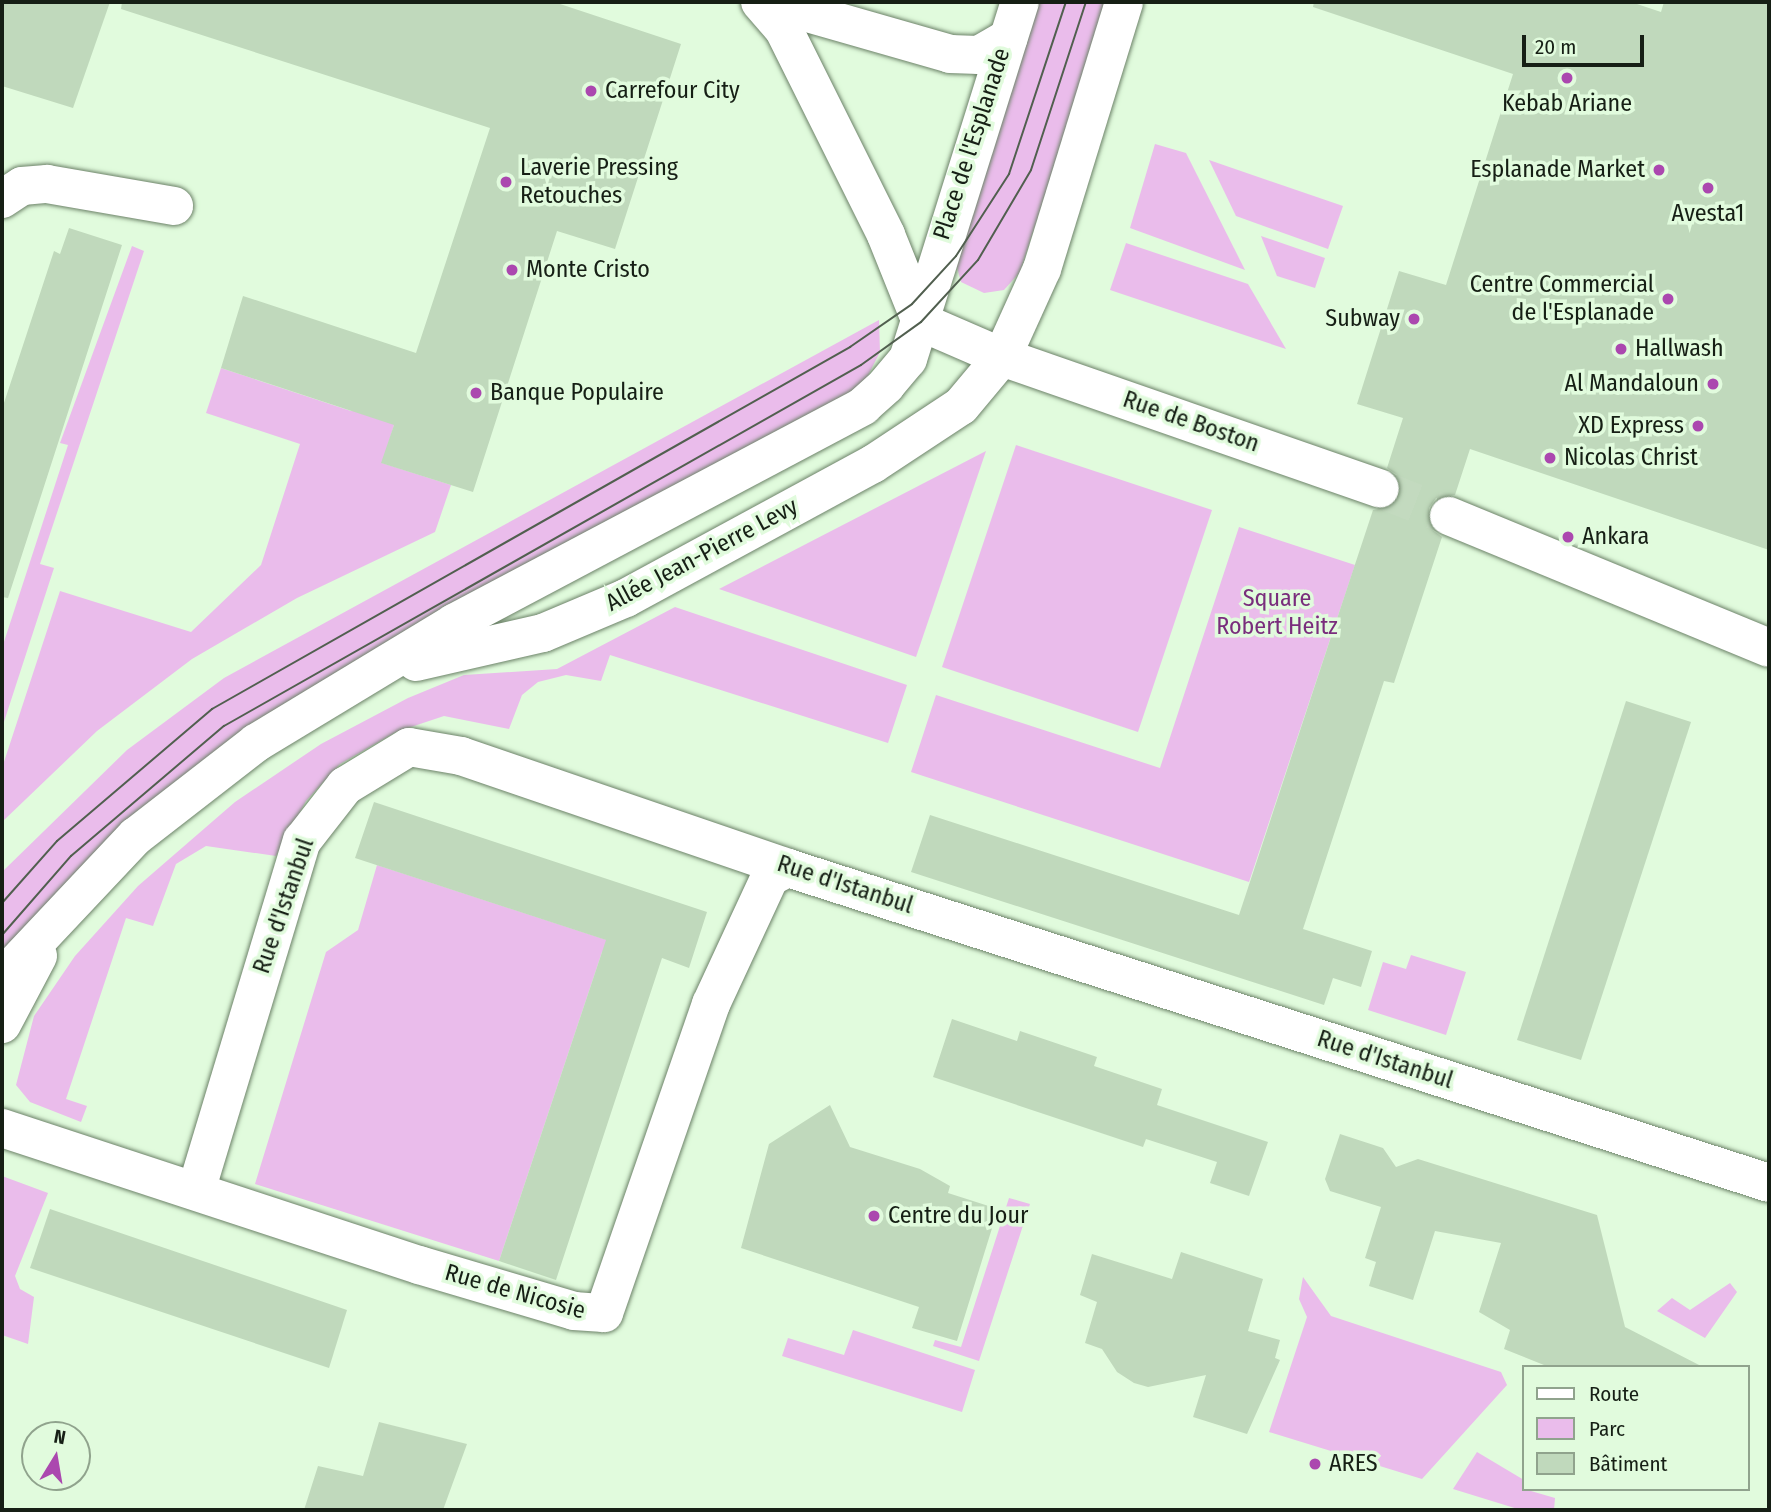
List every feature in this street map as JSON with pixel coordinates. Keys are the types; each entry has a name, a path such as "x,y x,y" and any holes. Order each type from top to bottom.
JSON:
{"street":[{"path":"1009,38 1020,2"},
{"name":"Place de l'Esplanade","path":"766,6 797,10 950,54 979,55 1009,38"},
{"name":"Place de l'Esplanade","path":"766,6 886,235 921,322"},
{"path":"921,322 1002,357 1042,270 1121,13"},
{"name":"Place de l'Esplanade","path":"921,322 942,236 1009,38"},
{"path":"2,199 22,186 47,184 174,206"},
{"name":"Allée Jean-Pierre Levy","path":"2,978 93,877 256,743 454,623 863,406 908,359 921,322"},
{"name":"Allée Jean-Pierre Levy","path":"363,680 454,649 542,633 626,598 933,428 961,406 1002,357"},
{"name":"Rue de Boston","path":"1002,357 1380,489"},
{"path":"1449,516 1769,648"},
{"name":"Rue d'Istanbul","path":"196,1191 302,841 345,786 387,755 409,747 461,755 788,868 1769,1183"},
{"name":"Rue de Nicosie","path":"2,1128 548,1304 604,1313 711,1004 770,877 788,868"},
{"name":"Allée Jean-Pierre Levy","path":"2,1024 43,947 93,877"}],"green space":[{"path":"1038,2 1108,2 1020,272 1004,290 984,293 961,282 956,264"},
{"path":"1155,144 1186,153 1245,270 1130,228"},
{"path":"1209,160 1343,206 1328,249 1236,216"},
{"path":"1261,236 1325,258 1315,288 1277,276"},
{"path":"1126,243 1248,284 1286,349 1110,290"},
{"path":"132,246 144,251 40,564 54,568 2,728 2,648 68,445 60,443"},
{"path":"879,320 880,352 859,393 233,738 108,839 2,954 2,872 127,750 224,678"},
{"path":"221,368 351,411 401,403 382,463 451,485 435,532 297,598 192,659 97,731 2,822 2,768 60,591 191,632 261,565 300,444 206,413"},
{"path":"1016,445 1212,510 1138,732 942,667"},
{"path":"986,451 916,657 719,589"},
{"name":"Square Robert Heitz","path":"1239,527 1355,565 1249,882 911,772 936,695 1160,768"},
{"path":"675,607 907,685 888,743 610,655 601,681 566,675 538,682 522,695 509,729 444,716 396,732 340,764 306,801 276,856 206,846 176,864 153,926 126,918 66,1099 87,1106 81,1122 30,1102 16,1085 34,1016 75,956 138,886 235,802 321,744 408,698 464,675 557,669"},
{"path":"377,865 613,942 602,952 499,1261 255,1184 326,952 358,930"},
{"path":"1411,955 1466,972 1446,1035 1368,1010 1383,962 1406,969"},
{"path":"2,1176 48,1193 15,1276 20,1289 34,1297 28,1344 2,1335"},
{"path":"1009,1198 1030,1204 979,1361 933,1346 935,1340 961,1347"},
{"path":"1303,1277 1331,1316 1501,1372 1507,1385 1422,1479 1269,1432 1307,1317 1299,1299"},
{"path":"1730,1283 1737,1292 1705,1338 1657,1311 1672,1298 1690,1310"},
{"path":"853,1330 975,1370 962,1412 782,1356 788,1338 844,1355"},
{"path":"1477,1452 1522,1479 1522,1491 1555,1498 1554,1510 1521,1510 1453,1489"}],"building":[{"path":"2,2 110,2 73,108 2,86"},
{"path":"122,2 554,2 681,44 615,249 557,231 473,492 381,463 394,425 221,368 243,296 416,353 490,128 121,9"},
{"path":"1314,2 1631,2 1661,12 1664,2 1769,2 1769,550 1470,449 1455,495 1436,498 1429,508 1431,529 1442,537 1394,683 1384,681 1303,929 1372,951 1361,987 1333,978 1324,1005 911,872 930,815 1239,915 1373,510 1394,506 1401,496 1397,475 1387,468 1403,418 1357,404 1399,271 1446,285 1513,74 1313,7"},
{"path":"69,228 122,245 8,598 2,597 2,409 54,251 60,254"},
{"path":"1626,701 1691,722 1581,1060 1517,1040"},
{"path":"374,802 707,912 689,968 662,958 556,1280 499,1261 606,940 355,858"},
{"path":"952,1019 1017,1041 1020,1031 1097,1057 1094,1066 1162,1089 1157,1105 1268,1142 1249,1196 1210,1183 1217,1162 1146,1139 1143,1147 933,1077"},
{"name":"Centre du Jour","path":"830,1105 850,1147 920,1169 950,1186 948,1193 998,1209 957,1341 912,1328 919,1307 741,1248 769,1144"},
{"path":"1340,1134 1383,1148 1396,1167 1418,1159 1597,1215 1625,1327 1699,1365 1544,1365 1504,1349 1510,1330 1479,1312 1501,1243 1435,1231 1413,1300 1369,1286 1376,1262 1365,1258 1381,1207 1330,1191 1325,1179"},
{"path":"50,1209 347,1310 329,1368 30,1268"},
{"path":"1181,1252 1263,1279 1248,1331 1280,1340 1275,1358 1280,1360 1247,1434 1193,1417 1206,1375 1148,1387 1134,1383 1117,1372 1102,1349 1085,1343 1097,1302 1080,1295 1092,1254 1172,1279"},
{"path":"379,1422 467,1444 443,1510 304,1510 318,1466 363,1476"}],"tunnel":[{"path":"1380,489 1449,516"}],"tram line":[{"path":"2,903 57,841 212,709 850,347 912,304 956,256 1009,174 1066,2"},
{"path":"2,935 71,856 224,726 861,365 921,322 978,260 1031,170 1086,2"}],"place":[{"name":"Kebab Ariane","path":"1567,78"},
{"name":"Carrefour City","path":"591,91"},
{"name":"Esplanade Market","path":"1659,170"},
{"name":"Laverie Pressing Retouches","path":"506,182"},
{"name":"Avesta1","path":"1708,188"},
{"name":"Monte Cristo","path":"512,270"},
{"name":"Centre Commercial de l'Esplanade","path":"1668,299"},
{"name":"Subway","path":"1414,319"},
{"name":"Hallwash","path":"1621,349"},
{"name":"Al Mandaloun","path":"1713,384"},
{"name":"Banque Populaire","path":"476,393"},
{"name":"XD Express","path":"1698,426"},
{"name":"Nicolas Christ","path":"1550,458"},
{"name":"Ankara","path":"1568,537"},
{"name":"Centre du Jour","path":"874,1216"},
{"name":"ARES","path":"1315,1464"}]}
